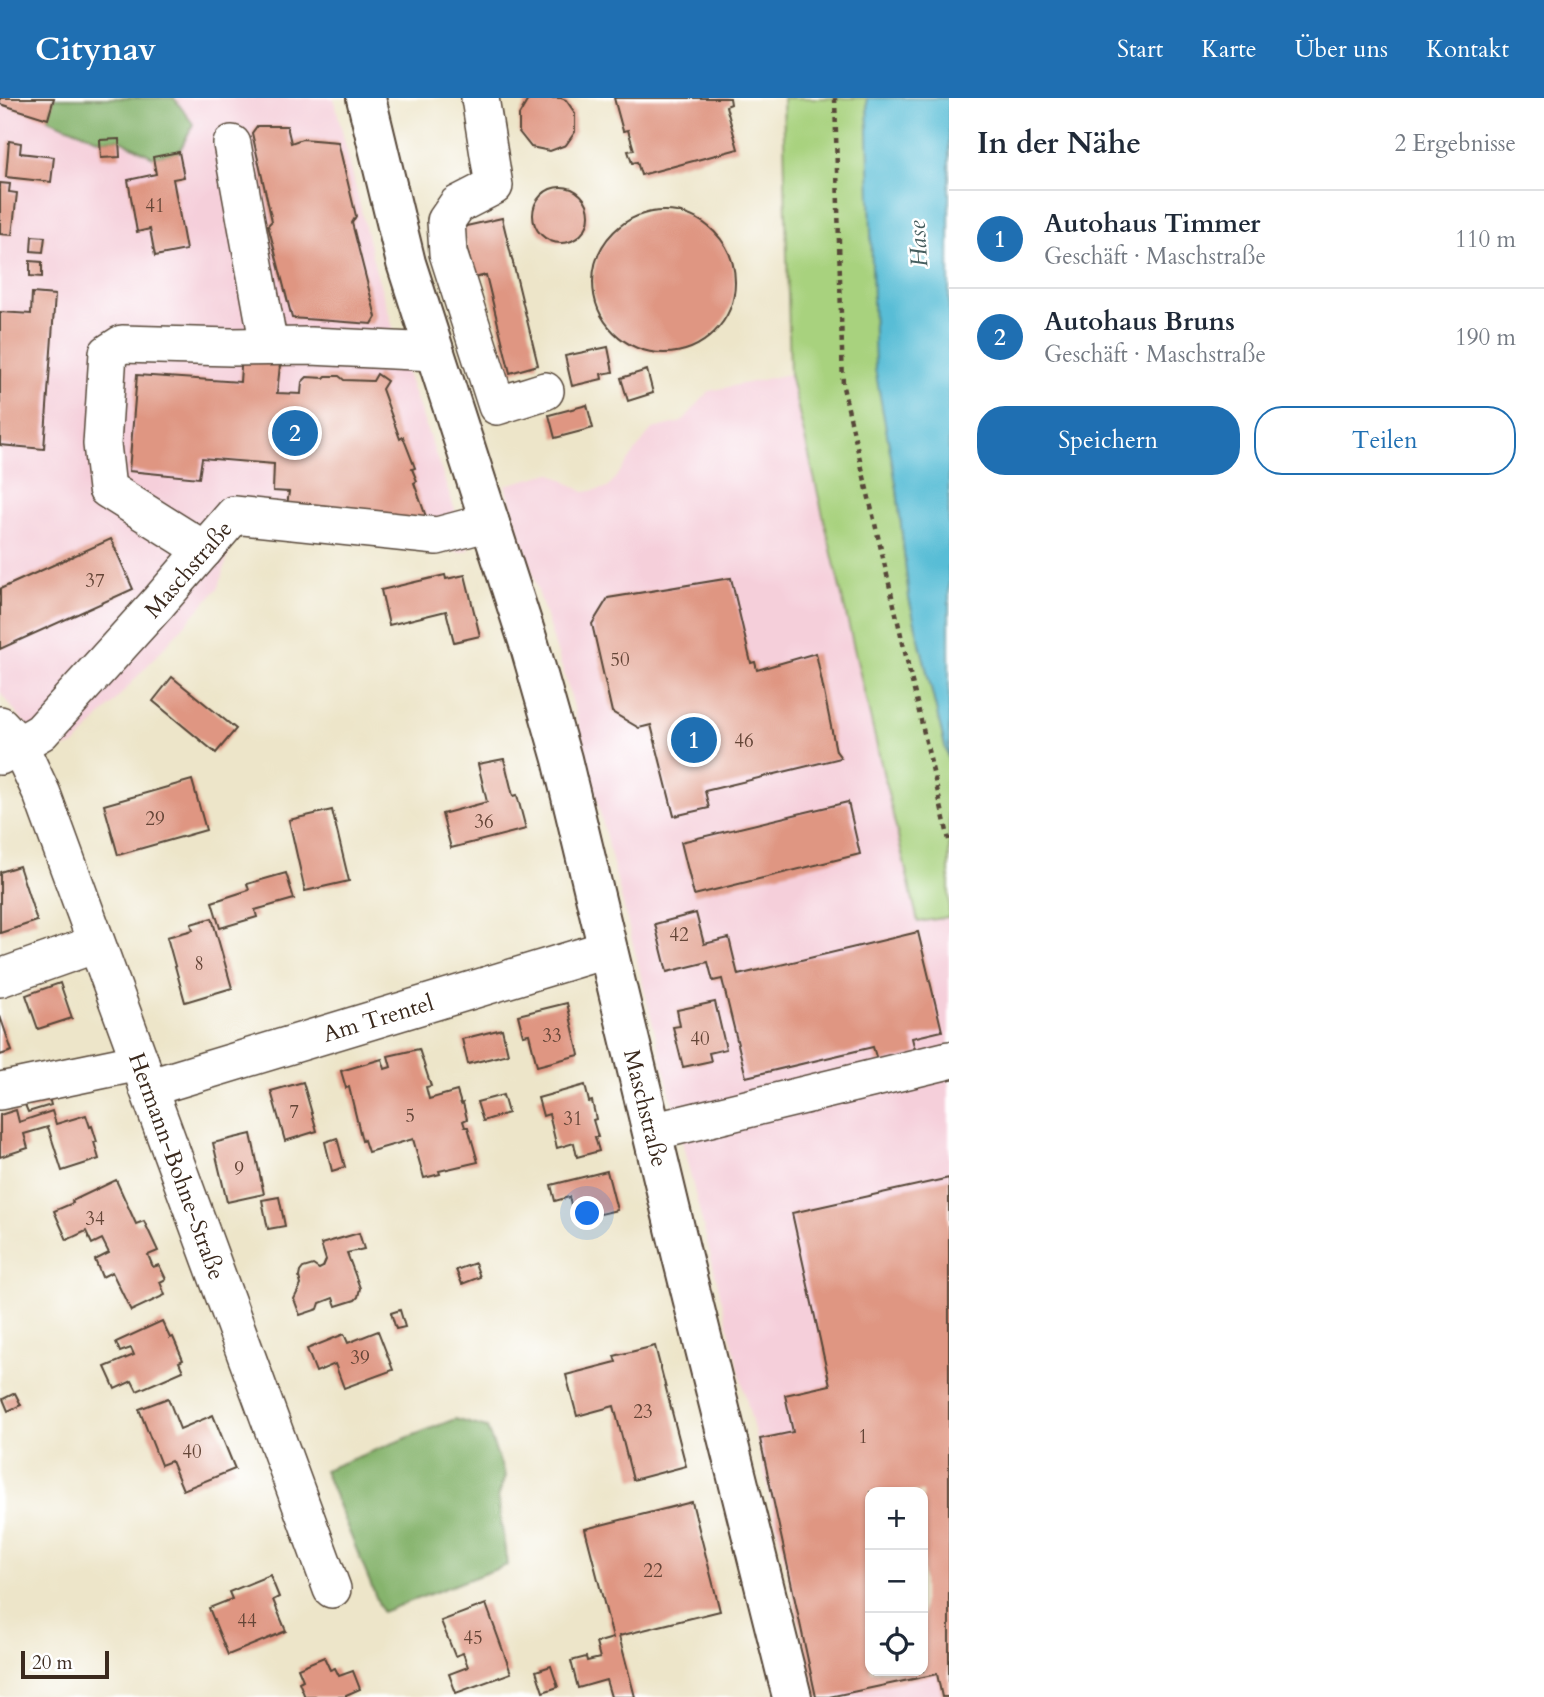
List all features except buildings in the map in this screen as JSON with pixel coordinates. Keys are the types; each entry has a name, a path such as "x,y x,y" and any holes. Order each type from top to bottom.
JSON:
{"main road":[{"name":"Maschstraße","path":"366,98 406,263 530,647 562,759 792,1697"}],"street":[{"path":"480,98 494,186 457,205 446,221 448,253 497,406 545,391"},
{"path":"232,144 269,346"},
{"path":"406,263 448,253"},
{"path":"204,551 107,489 102,444 108,353 122,344 311,346 434,352"},
{"name":"Maschstraße","path":"6,742 41,732 159,603 234,515 437,536 490,522"},
{"name":"Hermann-Bohne-Straße","path":"6,742 42,794 332,1589"},
{"path":"0,978 96,944"},
{"name":"Am Trentel","path":"0,1091 144,1075 504,973 608,948"},
{"path":"652,1132 949,1059"}],"path":[{"path":"835,98 843,387 949,840"}],"shaded area":[{"path":"0,98 334,98 375,268 406,370 469,550 461,552 235,531 219,587 75,745 47,753 0,692"},
{"path":"790,374 918,922 949,917 949,1697 816,1697 757,1442 572,700 505,485 551,473 584,492 608,488 652,429 682,422 709,391"}],"green space":[{"path":"54,98 174,98 193,124 179,152 153,157 119,139 100,140 48,119"},
{"path":"783,98 867,98 870,174 909,598 949,762 949,917 918,922 790,374"},
{"path":"455,1419 487,1428 505,1476 498,1498 507,1565 382,1612 324,1470"}],"water":[{"name":"Hase","path":"867,98 949,98 949,762 909,598 897,489 875,369"}],"place":[{"name":"Autohaus Bruns","path":"295,433"},
{"name":"Autohaus Timmer","path":"694,740"}]}
